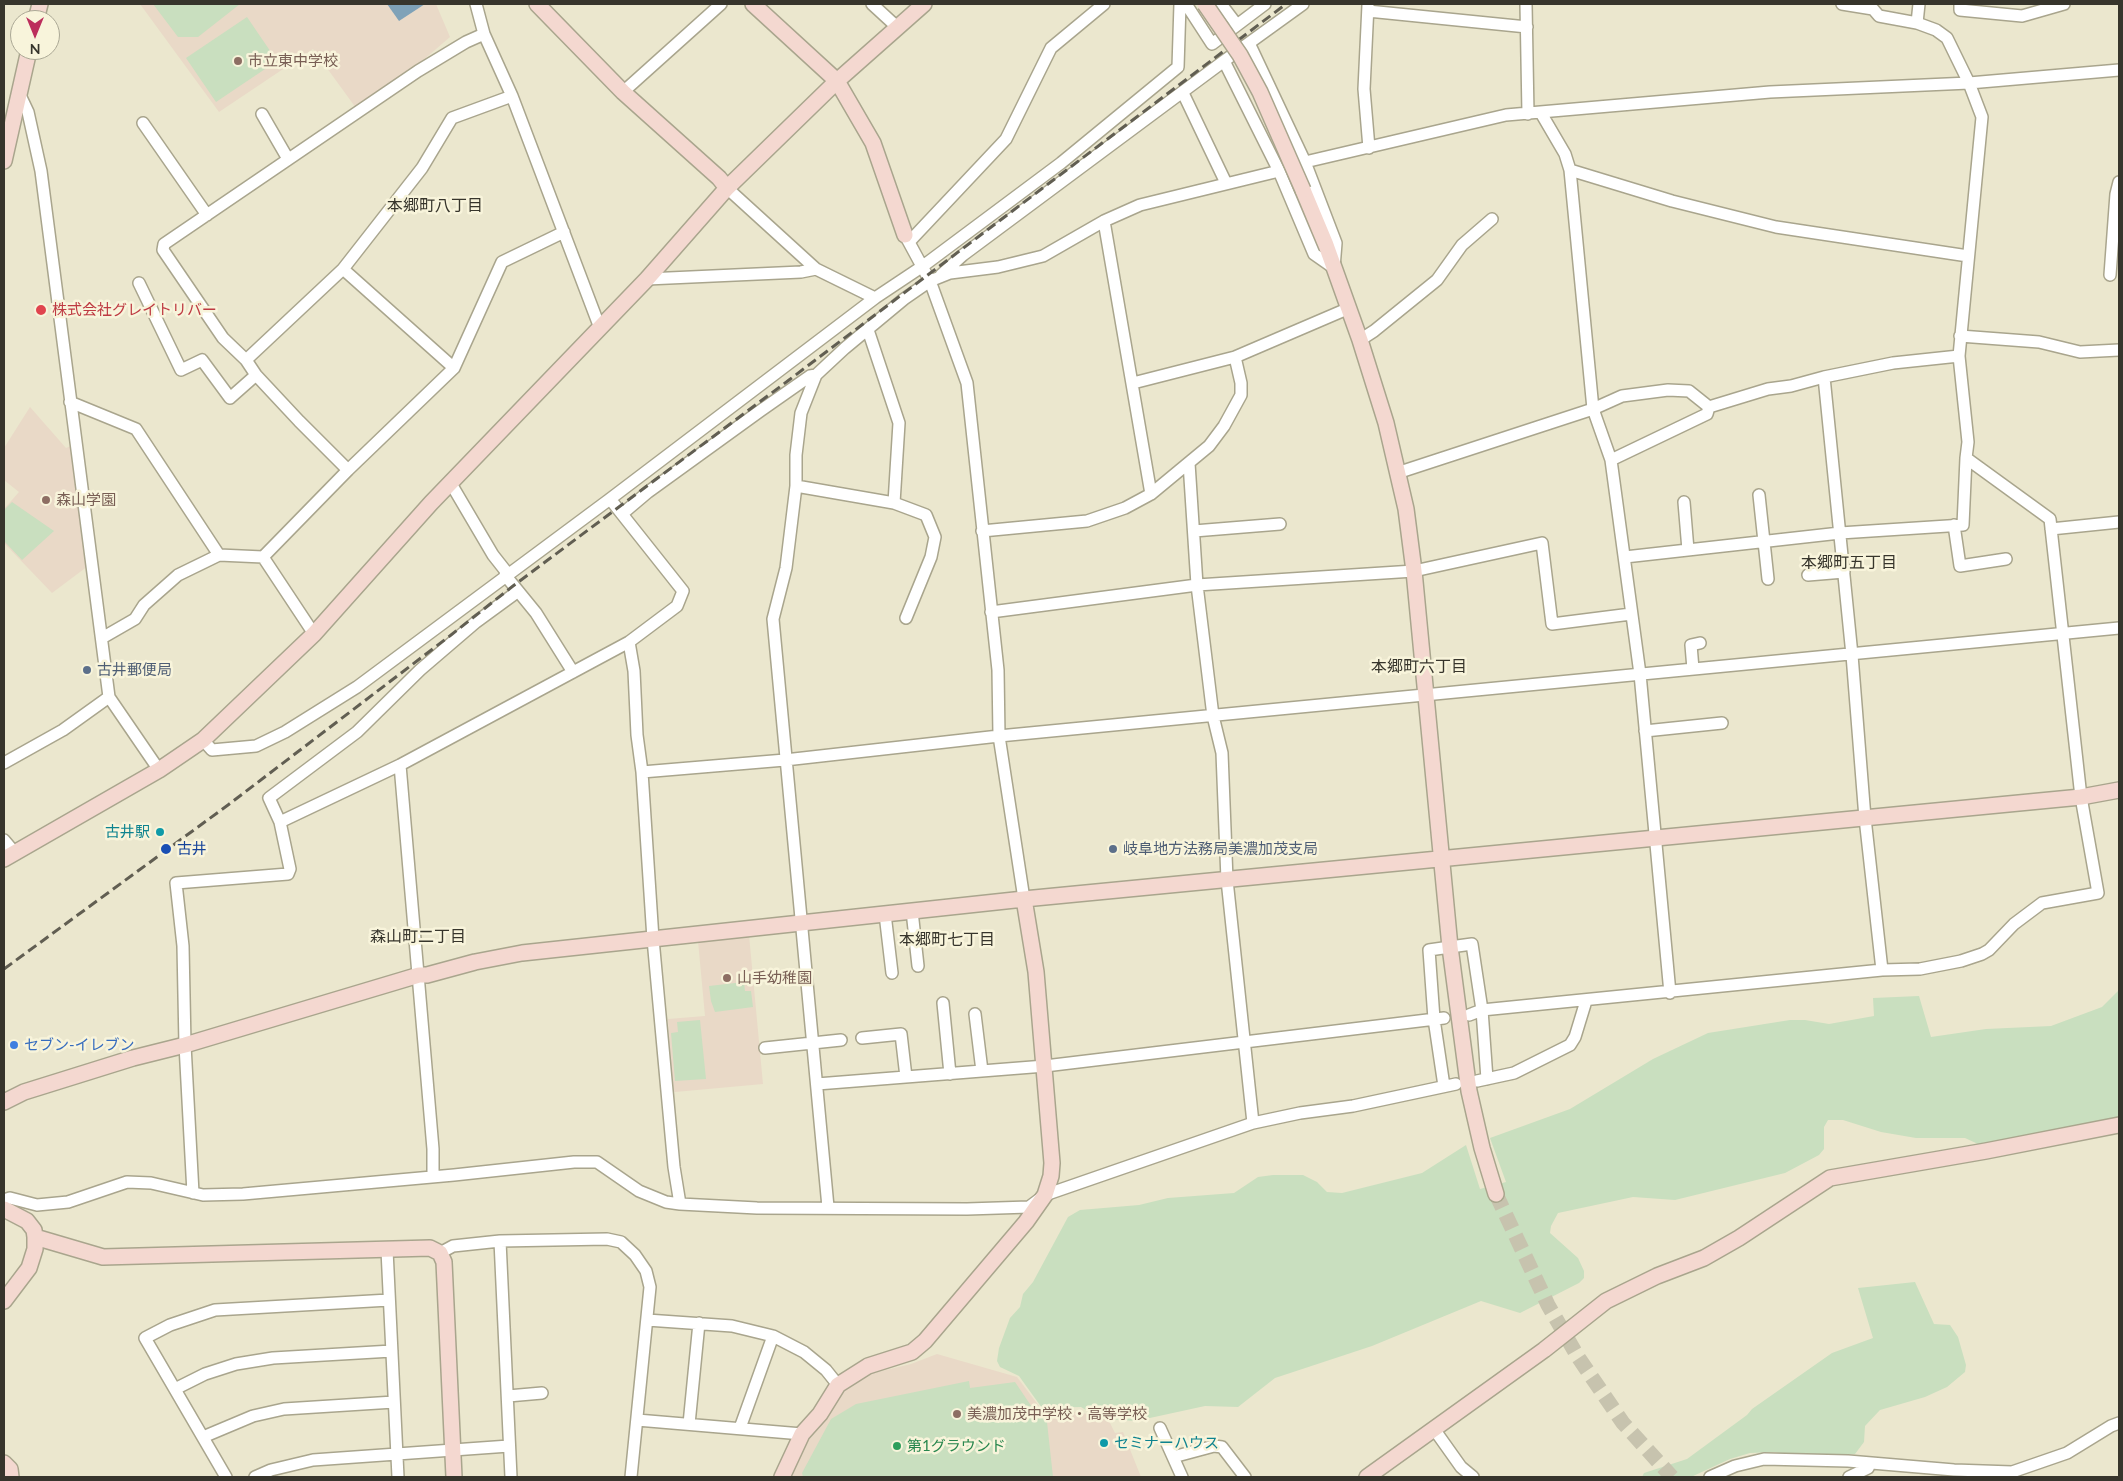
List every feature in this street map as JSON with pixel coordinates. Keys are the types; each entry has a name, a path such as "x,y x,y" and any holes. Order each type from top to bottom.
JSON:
{"street":[{"path":"476,4 484,34 512,96 600,328"},
{"path":"536,4 623,92 719,178 727,188 816,269 875,298"},
{"path":"623,92 721,4"},
{"path":"753,4 837,81 873,143 907,239 922,266 934,280 967,383 998,670 999,736 1036,972 1052,1163 1051,1176 1045,1195 1026,1222 925,1341 912,1352 868,1366 838,1385 820,1414 802,1434 782,1477"},
{"path":"872,4 897,28"},
{"path":"4,840 9,856 159,770 203,740 314,634 450,482 647,279 727,188 837,81 924,4"},
{"path":"907,239 1006,139 1051,48 1104,4"},
{"path":"203,740 212,750 256,746 285,732 356,687 506,574 610,499 875,298 922,266 1061,164 1178,67 1180,4"},
{"path":"1186,4 1212,44 1265,4"},
{"path":"1205,4 1240,55 1303,190 1360,340 1386,423 1406,509 1414,571 1450,947 1469,1091 1482,1148 1496,1194"},
{"path":"1221,4 1237,25"},
{"path":"828,1207 774,619 786,568 796,486 796,455 801,413 816,375 904,299 934,280 971,249 1303,4"},
{"path":"1526,4 1528,114"},
{"path":"1625,557 1840,533 1963,525 1968,442 1959,356 1982,116 1969,83 1947,38 1936,30 1918,23 1880,16 1873,6 1842,4"},
{"path":"1918,23 1919,4"},
{"path":"1960,4 1960,10 2022,16 2064,4"},
{"path":"1369,148 1364,89 1368,7 1527,28"},
{"path":"348,470 256,375 246,360 223,338 163,250 164,244 418,71 466,42 484,34"},
{"path":"1249,43 1305,162 1336,242 1334,268"},
{"path":"4,161 27,60"},
{"path":"1224,62 1279,171 1314,254 1334,268"},
{"path":"1305,162 1369,148 1465,123 1506,115 1770,92 1969,83 2119,70"},
{"path":"19,93 28,112 40,171 109,697 159,770"},
{"path":"1183,93 1226,184"},
{"path":"246,360 343,269 422,168 452,118 512,96"},
{"path":"1541,113 1565,154 1570,170 1593,408 1610,460 1640,674 1670,993"},
{"path":"262,114 288,159"},
{"path":"143,123 207,215"},
{"path":"1570,170 1672,201 1776,226 1968,256"},
{"path":"934,280 950,273 998,267 1043,256 1104,221 1140,205 1279,171"},
{"path":"2110,275 2116,244 2116,194 2119,182"},
{"path":"1360,340 1374,331 1436,280 1462,245 1492,219"},
{"path":"1104,221 1151,494"},
{"path":"102,638 135,619 144,605 178,575 219,555 263,557 348,470 454,368 502,262 564,232"},
{"path":"343,269 454,368"},
{"path":"647,279 801,272 816,269"},
{"path":"139,283 181,370 202,360 230,398 256,375"},
{"path":"1133,382 1235,357 1347,309"},
{"path":"868,330 899,423 894,503"},
{"path":"1960,336 2039,342 2080,352 2119,350"},
{"path":"1709,407 1768,389 1790,386 1824,377 1893,363 1959,356"},
{"path":"982,531 1087,521 1125,508 1151,494 1209,446 1224,426 1241,395 1241,383 1235,357"},
{"path":"622,514 648,492 744,422 810,376 816,375"},
{"path":"1824,377 1852,655 1865,818 1882,970"},
{"path":"1397,473 1593,408 1622,396 1668,390 1689,391 1709,407"},
{"path":"70,402 136,429 219,555"},
{"path":"1610,460 1707,414 1709,407"},
{"path":"1468,1015 1482,1010 1670,993 1882,970 1920,969 1961,961 1982,954 2014,924 2042,903 2098,893 2081,797 2050,519 1966,458"},
{"path":"1189,463 1198,585 1213,716 1222,753 1227,880 1253,1123"},
{"path":"450,482 493,555 518,592 536,613 573,672"},
{"path":"796,486 894,503 926,515 935,537 931,558 906,618"},
{"path":"1759,495 1768,579"},
{"path":"280,822 400,765 629,642 676,606 683,590 610,499"},
{"path":"1684,502 1688,550"},
{"path":"2051,529 2119,522"},
{"path":"1194,531 1280,524"},
{"path":"1954,525 1960,566 2006,559"},
{"path":"992,612 1198,585 1414,571 1542,543 1552,624 1631,614"},
{"path":"263,557 314,634"},
{"path":"1808,575 1844,572"},
{"path":"193,1193 185,1045 183,946 176,883 288,874 290,869 280,822 269,798 357,732 420,670 476,622 518,592"},
{"path":"642,772 786,760 999,736 2119,628"},
{"path":"629,642 634,671 653,939 674,1166 680,1204"},
{"path":"1692,669 1691,645 1700,643"},
{"path":"4,762 63,730 109,697"},
{"path":"1645,731 1722,723"},
{"path":"400,765 434,1148 434,1176"},
{"path":"4,1102 24,1092 133,1058 185,1045 419,975 427,975 475,962 522,953 1024,899 1655,840 2081,797 2119,790"},
{"path":"912,911 918,966"},
{"path":"885,914 892,973"},
{"path":"1444,1086 1439,1018 1429,950 1472,944 1482,1010 1482,1080 1514,1073 1570,1045 1575,1037 1586,1001"},
{"path":"943,1003 950,1074"},
{"path":"975,1014 982,1071"},
{"path":"818,1084 1045,1066 1439,1018"},
{"path":"862,1038 901,1034 906,1077"},
{"path":"765,1048 841,1040"},
{"path":"4,1200 10,1198 37,1205 68,1202 127,1182 151,1183 203,1195 243,1194 574,1162 597,1162 639,1191 666,1202 680,1204 757,1208 967,1209 1029,1207 1045,1195 1253,1123 1300,1113 1353,1106 1456,1084"},
{"path":"1367,1477 1544,1350 1606,1302 1657,1276 1704,1258 1739,1238 1830,1178 1986,1151 2119,1125"},
{"path":"4,1209 27,1221 34,1230 36,1237 35,1249 29,1268 4,1301"},
{"path":"36,1237 103,1257 430,1248 440,1253 444,1262 454,1477"},
{"path":"440,1253 452,1246 500,1241 608,1239 621,1242 635,1255 650,1280 630,1477"},
{"path":"500,1241 511,1477"},
{"path":"387,1250 398,1477"},
{"path":"226,1477 145,1338 170,1325 215,1310 389,1300"},
{"path":"647,1320 732,1326 773,1336 804,1352 826,1370 838,1385"},
{"path":"689,1424 699,1324"},
{"path":"740,1428 773,1336"},
{"path":"175,1389 205,1374 236,1364 273,1358 392,1351"},
{"path":"508,1396 542,1393"},
{"path":"202,1437 253,1416 284,1409 394,1402"},
{"path":"637,1420 802,1434"},
{"path":"1710,1477 1735,1466 1764,1459 1848,1461 2013,1475 2066,1453 2110,1426 2119,1423"},
{"path":"1160,1428 1182,1477"},
{"path":"1434,1430 1461,1466 1473,1477"},
{"path":"255,1477 271,1470 313,1460 509,1446"},
{"path":"1173,1457 1214,1446 1222,1447 1245,1477"},
{"path":"4,1464 10,1469 11,1477"},
{"path":"1849,1477 1868,1468 1870,1464"}],"shaded area":[{"name":"市立東中学校","path":"140,4 436,4 450,37 407,74 356,108 313,49 219,112"},
{"name":"森山学園","path":"30,407 66,448 73,445 88,566 52,593 4,543 4,509 19,492 4,480 4,448"},
{"name":"山手幼稚園","path":"749,935 763,1084 672,1091 668,1019 705,1016 698,941"},
{"name":"美濃加茂中学校・高等学校","path":"937,1354 1017,1377 1042,1410 1068,1411 1107,1417 1115,1433 1123,1432 1141,1477 789,1477 799,1454 844,1390 865,1375 911,1364"}],"green space":[{"path":"153,4 240,4 198,37 178,37"},
{"path":"247,17 277,61 216,102 186,58"},
{"path":"12,502 54,531 22,560 4,541 4,510"},
{"path":"744,982 745,991 751,991 753,1007 715,1012 709,986"},
{"path":"2119,990 2119,1123 1983,1149 1978,1144 1965,1138 1916,1138 1881,1132 1843,1120 1828,1120 1824,1127 1824,1149 1819,1155 1785,1173 1675,1200 1633,1197 1558,1213 1551,1226 1550,1233 1578,1258 1584,1271 1584,1278 1579,1283 1520,1313 1481,1301 1372,1346 1275,1378 1238,1407 1205,1406 1136,1421 1107,1419 1094,1415 1081,1407 1042,1408 1019,1376 1000,1367 997,1361 999,1348 1010,1318 1020,1307 1023,1294 1033,1282 1068,1217 1080,1210 1139,1205 1168,1198 1234,1193 1258,1177 1273,1175 1303,1175 1317,1182 1327,1192 1342,1193 1422,1173 1466,1145 1480,1189 1506,1182 1490,1138 1570,1109 1653,1059 1708,1033 1790,1020 1805,1020 1829,1024 1874,1016 1873,998 1919,996 1931,1037 1986,1029 2051,1026 2102,1007"},
{"path":"700,1020 706,1079 675,1081 671,1033 678,1032 677,1022"},
{"path":"1915,1282 1934,1324 1950,1325 1958,1337 1966,1365 1965,1372 1947,1387 1925,1397 1880,1410 1865,1426 1864,1442 1855,1454 1790,1455 1774,1452 1750,1453 1730,1459 1691,1477 1642,1477 1644,1473 1687,1459 1747,1415 1752,1409 1832,1353 1873,1338 1858,1288"},
{"name":"第1グラウンド","path":"969,1381 970,1388 1015,1382 1036,1413 1046,1413 1053,1477 803,1477 802,1473 831,1419 856,1404"}],"water":[{"path":"387,4 425,4 399,21"}],"tunnel":[{"path":"1496,1194 1548,1305 1578,1357 1623,1423 1672,1477"}],"railway":[{"path":"4,969 228,805 513,586 1286,4"}],"place":[{"name":"市立東中学校","path":"238,61"},
{"name":"株式会社グレイトリバー","path":"41,310"},
{"name":"森山学園","path":"46,500"},
{"name":"古井郵便局","path":"87,670"},
{"name":"古井駅","path":"160,832"},
{"name":"古井","path":"166,849"},
{"name":"岐阜地方法務局美濃加茂支局","path":"1113,849"},
{"name":"山手幼稚園","path":"727,978"},
{"name":"セブン-イレブン","path":"14,1045"},
{"name":"美濃加茂中学校・高等学校","path":"957,1414"},
{"name":"セミナーハウス","path":"1104,1443"},
{"name":"第1グラウンド","path":"897,1446"}],"district":[{"name":"本郷町八丁目","path":"435,206"},
{"name":"本郷町五丁目","path":"1849,563"},
{"name":"本郷町六丁目","path":"1419,667"},
{"name":"森山町二丁目","path":"418,937"},
{"name":"本郷町七丁目","path":"947,940"}]}
